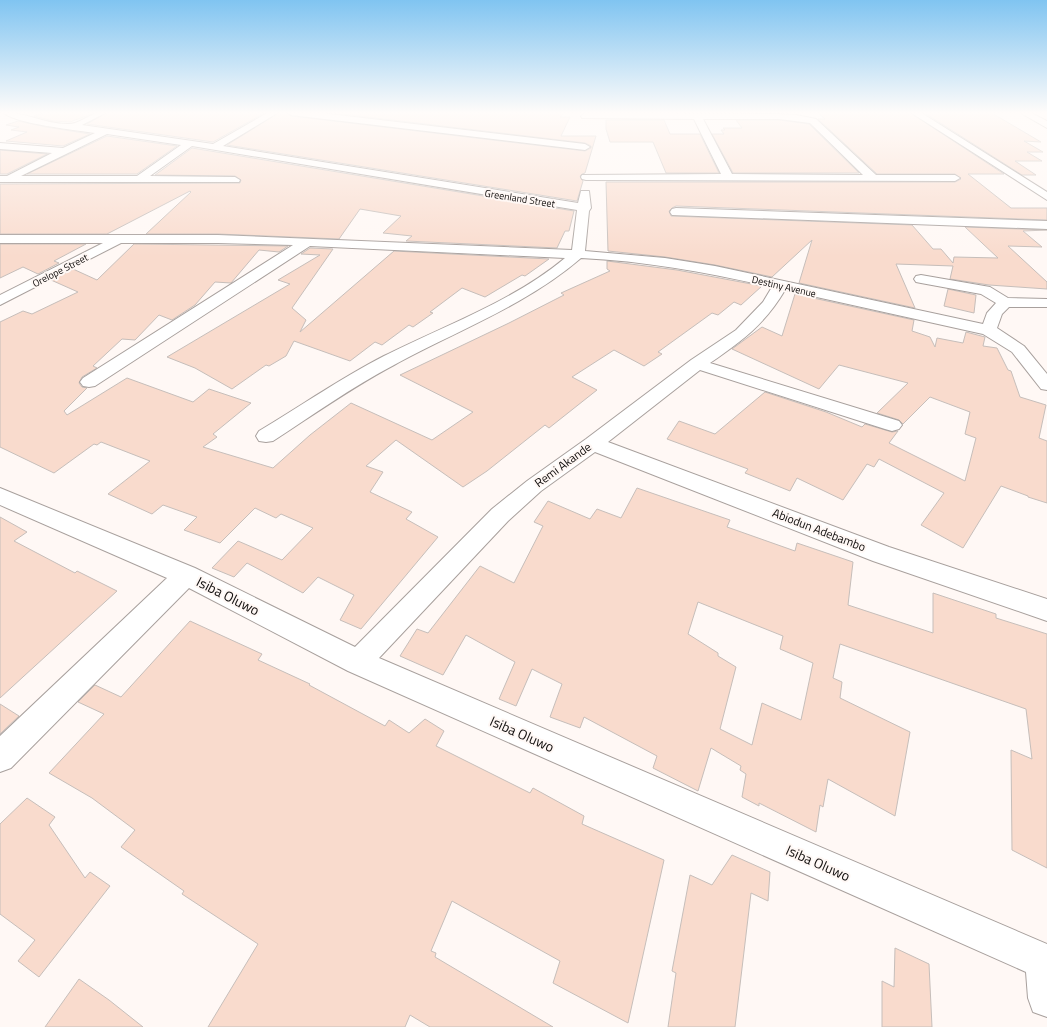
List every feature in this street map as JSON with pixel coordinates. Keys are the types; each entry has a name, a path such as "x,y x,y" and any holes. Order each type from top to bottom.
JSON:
{"street":[{"path":"3,179 45,160"},
{"path":"140,179 166,160"},
{"name":"Greenland Street","path":"292,160 584,208"},
{"path":"725,160 727,163 728,178"},
{"path":"856,160 874,179"},
{"path":"989,160 1047,197"},
{"path":"844,164 860,164"},
{"path":"266,436 387,361 488,312 546,280 578,254 584,208 586,173 728,178 955,178"},
{"path":"3,179 234,180"},
{"path":"676,212 1047,225"},
{"name":"Destiny Avenue","path":"0,239 218,239 308,242 578,254 665,262 715,270 988,330"},
{"name":"Orelope Street","path":"0,301 119,240"},
{"path":"90,382 308,242"},
{"path":"921,279 985,290 1005,302 1047,304"},
{"name":"Remi Akande","path":"358,662 500,515 534,486 593,444 697,364 742,333 769,304 780,285"},
{"path":"1005,302 995,313 988,330 1018,349 1047,385"},
{"path":"697,364 892,425"},
{"name":"Abiodun Adebambo","path":"593,444 881,554 1047,610"},
{"name":"Isiba Oluwo","path":"0,496 186,575 358,662 1045,962"},
{"path":"0,757 186,575"},
{"path":"1045,962 1047,998"}],"building":[{"path":"0,160 35,160 7,174 0,174"},
{"path":"57,160 157,160 137,174 27,174"},
{"path":"176,160 264,160 574,211 569,231 565,231 557,248 406,241 412,236 383,233 401,216 360,209 339,239 218,234 146,234 191,192 190,191 107,234 0,234 0,184 240,183 241,180 235,176 155,175"},
{"path":"320,160 589,160 585,173 580,176 583,181 577,201"},
{"path":"661,160 713,160 719,173 666,173"},
{"path":"726,160 846,160 859,173 733,173"},
{"path":"862,160 982,160 1004,174 968,174 1011,208 1047,208 1047,220 676,206 669,211 671,216 912,225 933,249 941,249 953,263 954,257 998,258 965,227 1047,230 1023,231 1042,247 1008,246 1047,282 1047,289 989,285 950,279 953,266 896,264 915,308 799,283 812,240 772,277 715,265 665,257 608,251 606,182 955,182 961,179 955,174 877,174"},
{"path":"998,160 1042,161 1015,161 1036,175 1022,175"},
{"path":"0,244 86,244 54,261 59,263 38,274 23,267 0,278"},
{"path":"134,244 288,246 279,252 259,250 231,283 215,282 195,305 172,320 159,315 135,340 122,339 93,366 97,368 82,377 79,383 82,387 87,388 64,411 67,415 127,378 193,402 209,389 251,403 213,434 217,437 203,447 273,468 310,435 351,403 432,440 473,412 400,375 564,295 561,293 610,271 607,269 607,261 677,270 762,286 741,305 734,302 718,315 712,313 658,352 662,354 644,366 614,350 572,377 597,390 549,428 545,425 487,471 463,487 396,440 366,466 383,472 370,492 412,512 406,519 438,537 361,629 340,620 354,595 318,577 303,593 247,563 234,577 212,568 238,541 282,560 313,528 281,514 276,518 255,508 220,543 184,530 197,517 163,505 152,514 108,494 150,461 101,442 97,445 94,444 54,473 0,447 0,322 23,311 32,314 78,292 51,280 73,269 97,280"},
{"path":"310,248 333,249 292,308 306,320 300,332 394,251 549,259 525,276 522,275 485,297 462,288 430,312 433,313 413,327 409,325 382,345 375,342 350,361 294,341 286,356 269,366 266,365 232,389 195,368 167,357 290,284 278,280 320,255 301,254"},
{"path":"948,289 976,295 974,313 944,306"},
{"path":"795,294 914,320 912,331 930,337 935,347 937,338 963,343 966,332 985,337 983,346 997,348 1008,370 1011,371 1020,397 1046,405 1039,438 1047,441 1047,503 1001,486 963,548 921,525 944,493 879,459 874,467 867,464 843,500 797,478 790,491 745,473 748,469 667,439 679,421 715,434 765,392 826,412 862,427 865,424 892,432 898,431 889,443 965,481 976,438 965,434 970,412 930,397 903,424 899,420 877,413 908,383 839,365 819,389 732,349 762,327 782,336"},
{"path":"637,488 730,520 727,527 795,551 797,543 853,562 848,605 933,633 933,593 996,614 996,618 1047,634 1047,868 1012,850 1011,750 1032,759 1026,709 840,644 833,678 842,682 840,698 910,732 895,816 828,779 823,807 820,805 816,832 759,803 759,806 742,797 746,774 740,770 741,766 711,748 698,791 653,768 657,756 584,717 580,728 550,717 562,684 532,669 516,706 499,699 515,662 466,635 443,675 400,656 417,629 428,633 480,566 514,583 543,526 534,522 548,501 590,519 597,509 621,518","holes":["698,602 783,636 780,649 813,663 801,720 762,703 752,745 720,729 736,667 718,656 718,653 688,634"]},
{"path":"0,517 27,532 14,541 75,573 77,571 117,591 0,698"},
{"path":"190,621 262,654 258,660 310,684 309,685 385,726 389,720 409,733 425,719 444,731 436,746 530,793 533,788 584,816 582,824 664,860 628,1023 553,983 560,961 452,901 431,951 436,953 435,957 553,1027 430,1027 410,1015 405,1027 208,1027 258,944 182,894 184,891 121,847 135,830 92,798 49,773 104,714 78,702 95,685 121,697"},
{"path":"0,704 19,716 0,734"},
{"path":"27,798 55,817 49,825 85,878 90,872 110,886 39,977 18,961 35,940 0,914 0,824"},
{"path":"732,855 770,872 768,901 751,893 735,1027 668,1027 676,973 672,971 690,875 712,885"},
{"path":"895,948 929,964 932,1027 882,1027 882,981 894,987"},
{"path":"79,979 109,1000 143,1027 45,1027"}]}
